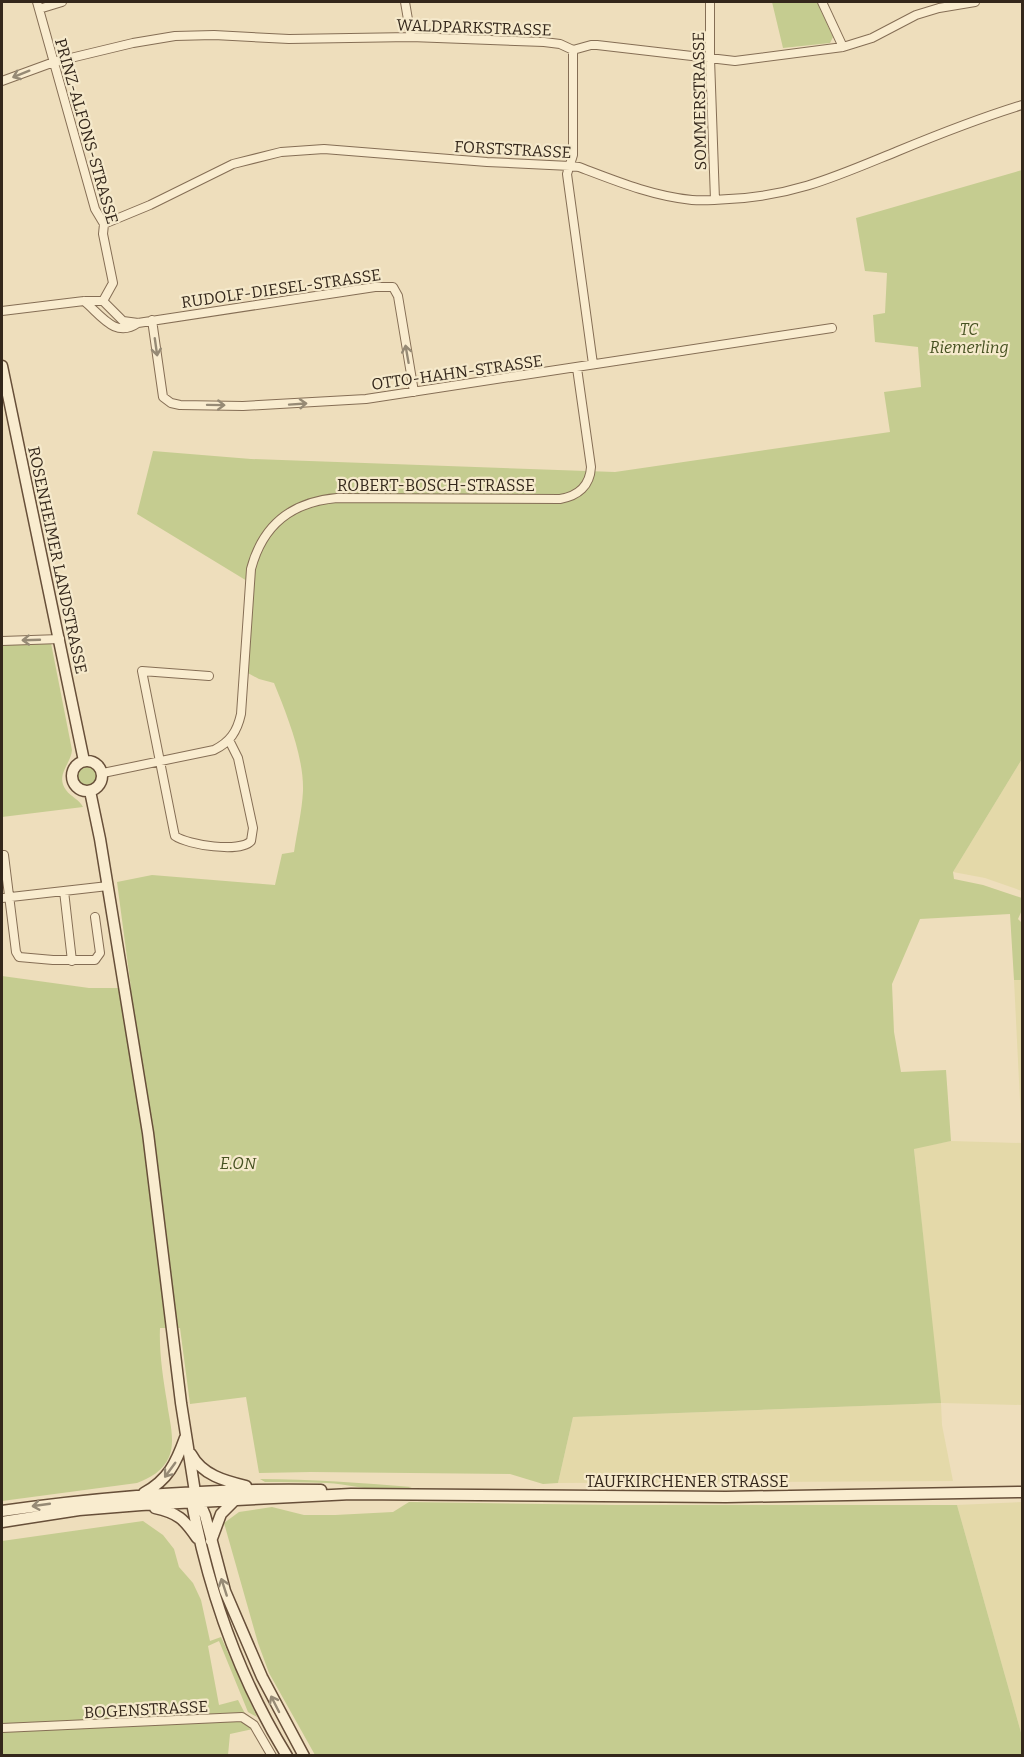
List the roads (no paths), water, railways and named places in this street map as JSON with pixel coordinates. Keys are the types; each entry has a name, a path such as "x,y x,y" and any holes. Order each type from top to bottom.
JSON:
{"main road":[{"name":"ROSENHEIMER LANDSTRASSE","path":"2,366 84,761"},
{"path":"84,761 96,763 103,773 102,783 95,790 90,791 79,789 72,779 74,768 84,761"},
{"path":"90,791 118,941 150,1143 186,1435 214,1596 237,1657 287,1755"},
{"path":"141,1500 170,1473 186,1435"},
{"path":"188,1447 194,1460 207,1471 231,1482 258,1490"},
{"name":"TAUFKIRCHENER STRASSE","path":"196,1499 258,1490 324,1490 351,1494"},
{"name":"TAUFKIRCHENER STRASSE","path":"196,1499 234,1501 351,1494 738,1497 1023,1492"},
{"path":"2,1511 141,1500 196,1499"},
{"path":"2,1522 141,1500 176,1514 205,1541 262,1677 304,1755"},
{"path":"205,1541 220,1514 234,1501"}],"street":[{"path":"38,5 62,2"},
{"path":"405,2 411,37"},
{"name":"SOMMERSTRASSE","path":"710,2 715,200"},
{"path":"822,2 843,47"},
{"name":"WALDPARKSTRASSE","path":"2,81 54,62 133,43 175,36 214,35 289,39 411,37 548,42 573,50 597,45 735,61 843,47 872,38 916,15 939,8 975,2"},
{"name":"PRINZ-ALFONS-STRASSE","path":"38,5 95,209 104,224 103,234 113,283 103,301"},
{"path":"573,50 573,155 567,174 593,363"},
{"name":"FORSTSTRASSE","path":"104,224 150,205 233,164 281,152 324,149 570,166 579,167 659,195 694,200 756,197 801,189 959,126 1023,105"},
{"name":"RUDOLF-DIESEL-STRASSE","path":"84,301 110,324 118,328 129,329 138,323 152,320 375,287 393,287 398,296 414,392"},
{"path":"2,311 84,301 103,301 123,321 138,323"},
{"name":"OTTO-HAHN-STRASSE","path":"152,320 163,397 171,403 180,405 243,406 366,399 832,328"},
{"name":"ROBERT-BOSCH-STRASSE","path":"229,740 238,725 241,714 251,569 257,550 275,524 302,505 330,498 560,499 577,494 588,481 591,467 577,368"},
{"path":"2,641 60,639"},
{"path":"103,773 160,762 214,750 229,740 238,758 253,828 248,845 242,847 195,844 176,836 160,762 142,671 208,676"},
{"path":"4,855 5,897 19,957 72,961 95,960 99,957 100,946 95,917"},
{"path":"5,897 108,886"},
{"path":"64,891 72,961"},
{"name":"BOGENSTRASSE","path":"2,1728 242,1717 254,1725 272,1755"}],"park label":[{"name":"TC Riemerling","path":"969,338"},
{"name":"E.ON","path":"238,1163"}]}
